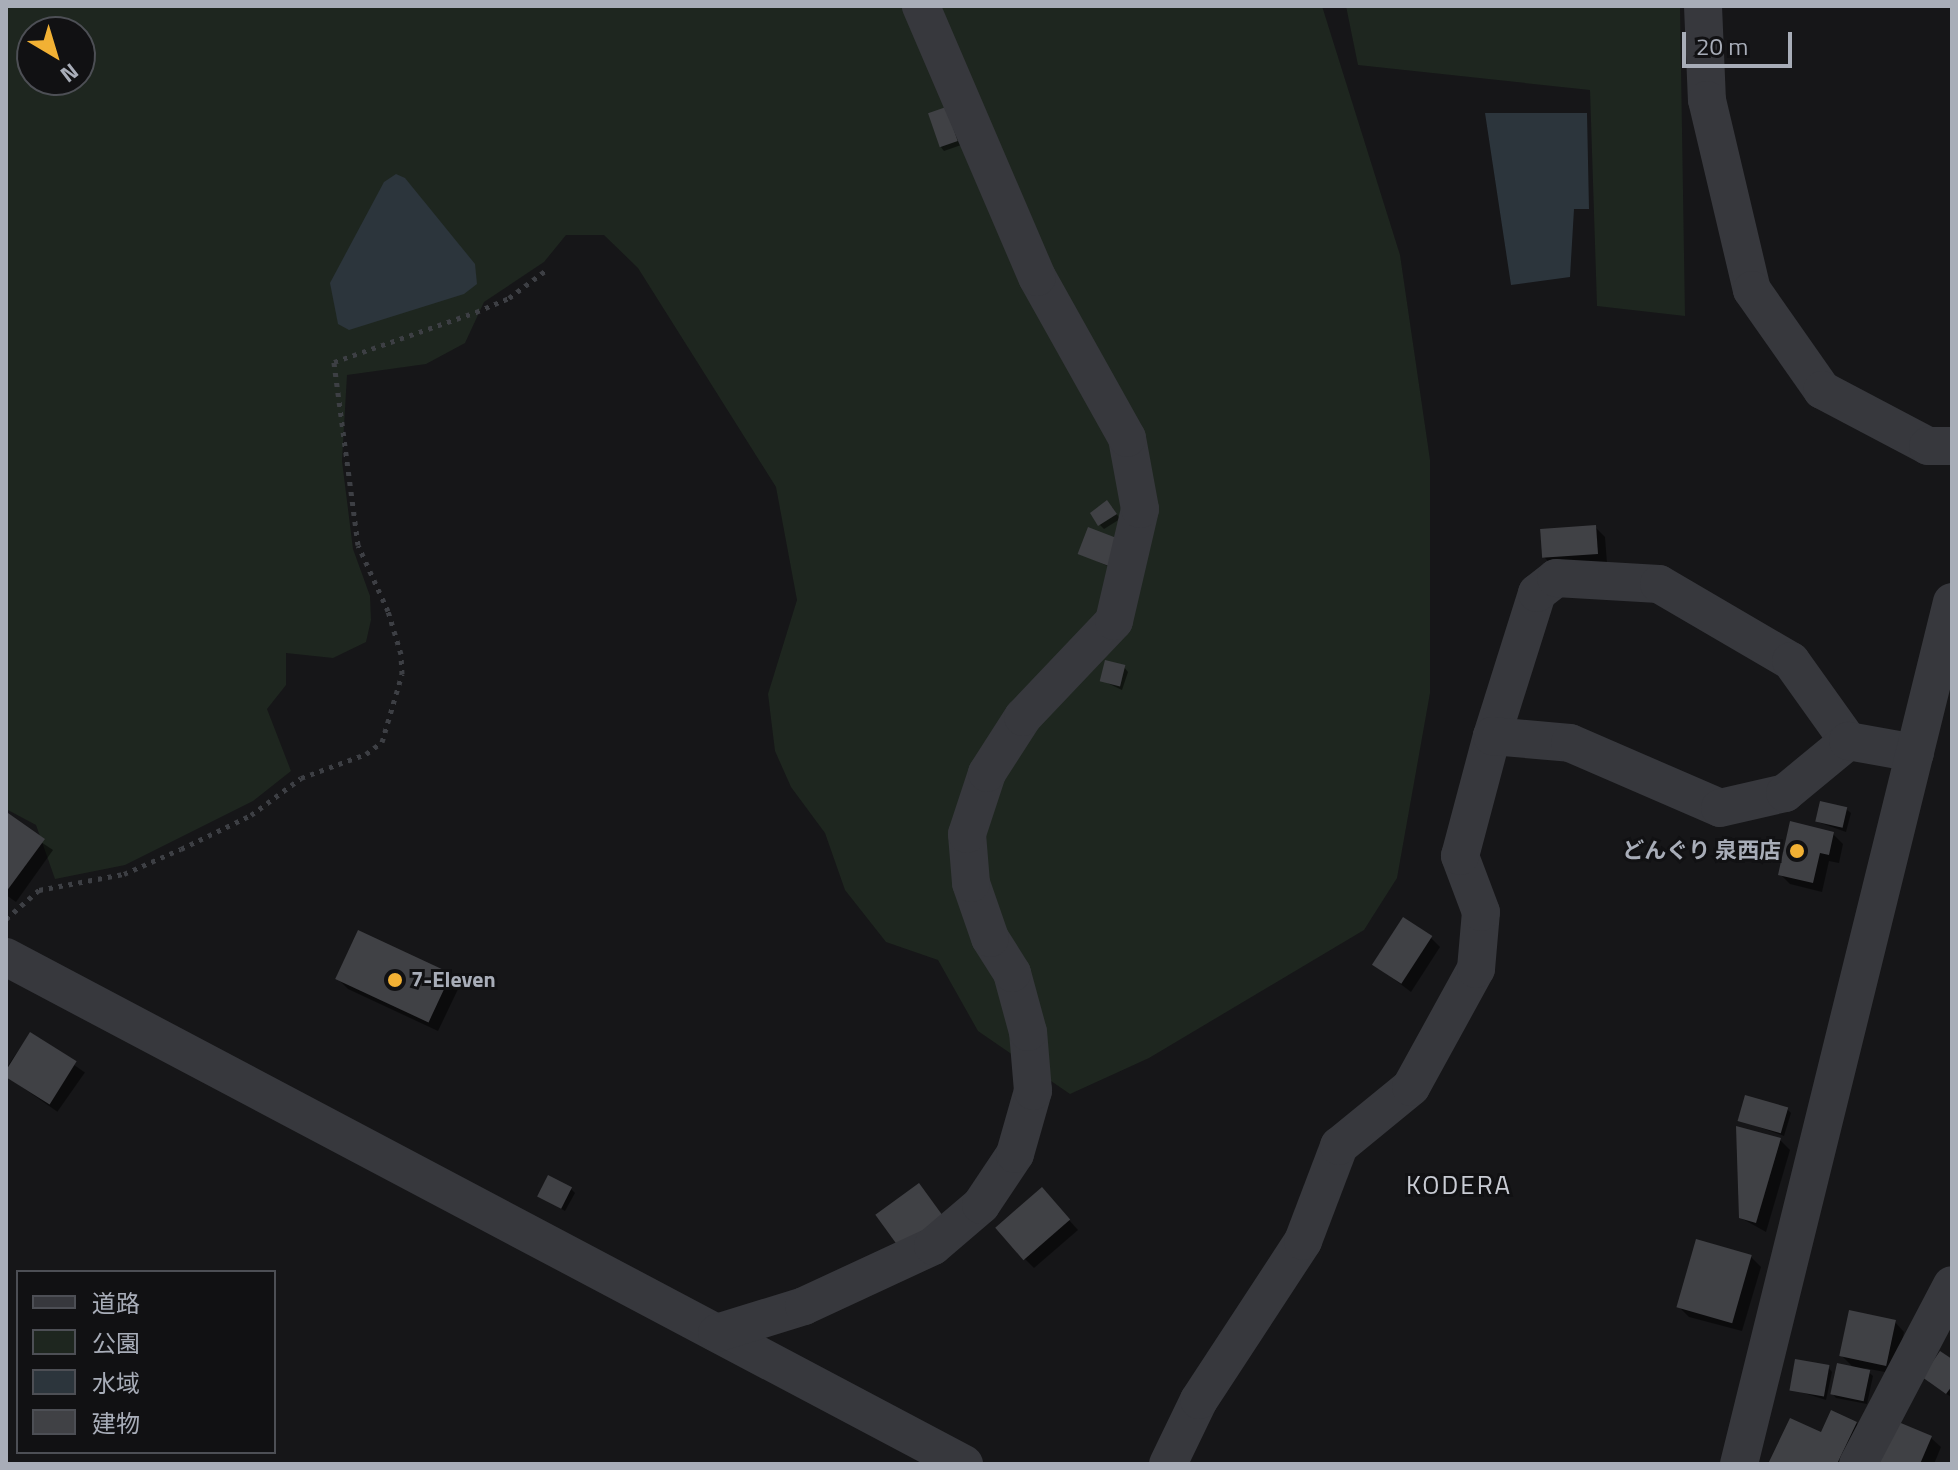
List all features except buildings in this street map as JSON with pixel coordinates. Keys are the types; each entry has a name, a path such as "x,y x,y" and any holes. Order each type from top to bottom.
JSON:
{"street":[{"path":"717,1333 804,1306 933,1246 981,1205 1015,1154 1033,1091 1028,1032 1012,973 990,938 971,883 967,834 987,773 1023,717 1114,621 1140,509 1127,438 1037,277 921,6"},
{"path":"1703,6 1707,100 1752,290 1822,390 1928,446 1952,446"},
{"path":"1168,1464 1199,1400 1303,1241 1339,1146 1411,1087 1476,969 1481,912 1460,856 1492,736 1537,593 1556,578 1659,584 1791,661 1848,741 1915,753"},
{"path":"1739,1464 1952,602"},
{"path":"1492,736 1570,743 1720,808 1785,793 1848,741"},
{"path":"6,957 964,1464"},
{"path":"1858,1464 1952,1285"}],"path":[{"path":"6,919 39,890 124,874 167,856 230,827 301,778 366,754 382,742 402,674 401,654 358,545 334,362 509,298 545,271"}],"green space":[{"path":"6,6 1322,6 1400,255 1430,460 1430,693 1397,878 1364,930 1149,1058 1070,1094 978,1031 938,960 886,942 845,890 825,833 791,787 775,751 768,694 797,600 776,487 638,268 604,235 566,235 544,262 484,302 465,343 426,364 347,375 342,461 353,549 370,596 371,620 366,642 333,658 286,653 286,685 267,709 291,771 253,801 125,865 55,879 36,825 6,809"},
{"path":"1346,6 1680,6 1685,316 1597,306 1590,90 1358,65"}],"water":[{"path":"1485,113 1587,113 1589,209 1574,209 1570,277 1511,285"},
{"path":"396,174 405,178 475,264 477,284 464,294 349,330 338,324 330,283 384,182"}],"place":[{"name":"どんぐり 泉西店","path":"1797,851"},
{"name":"7-Eleven","path":"395,980"}],"district":[{"name":"KODERA","path":"1459,1185"}]}
